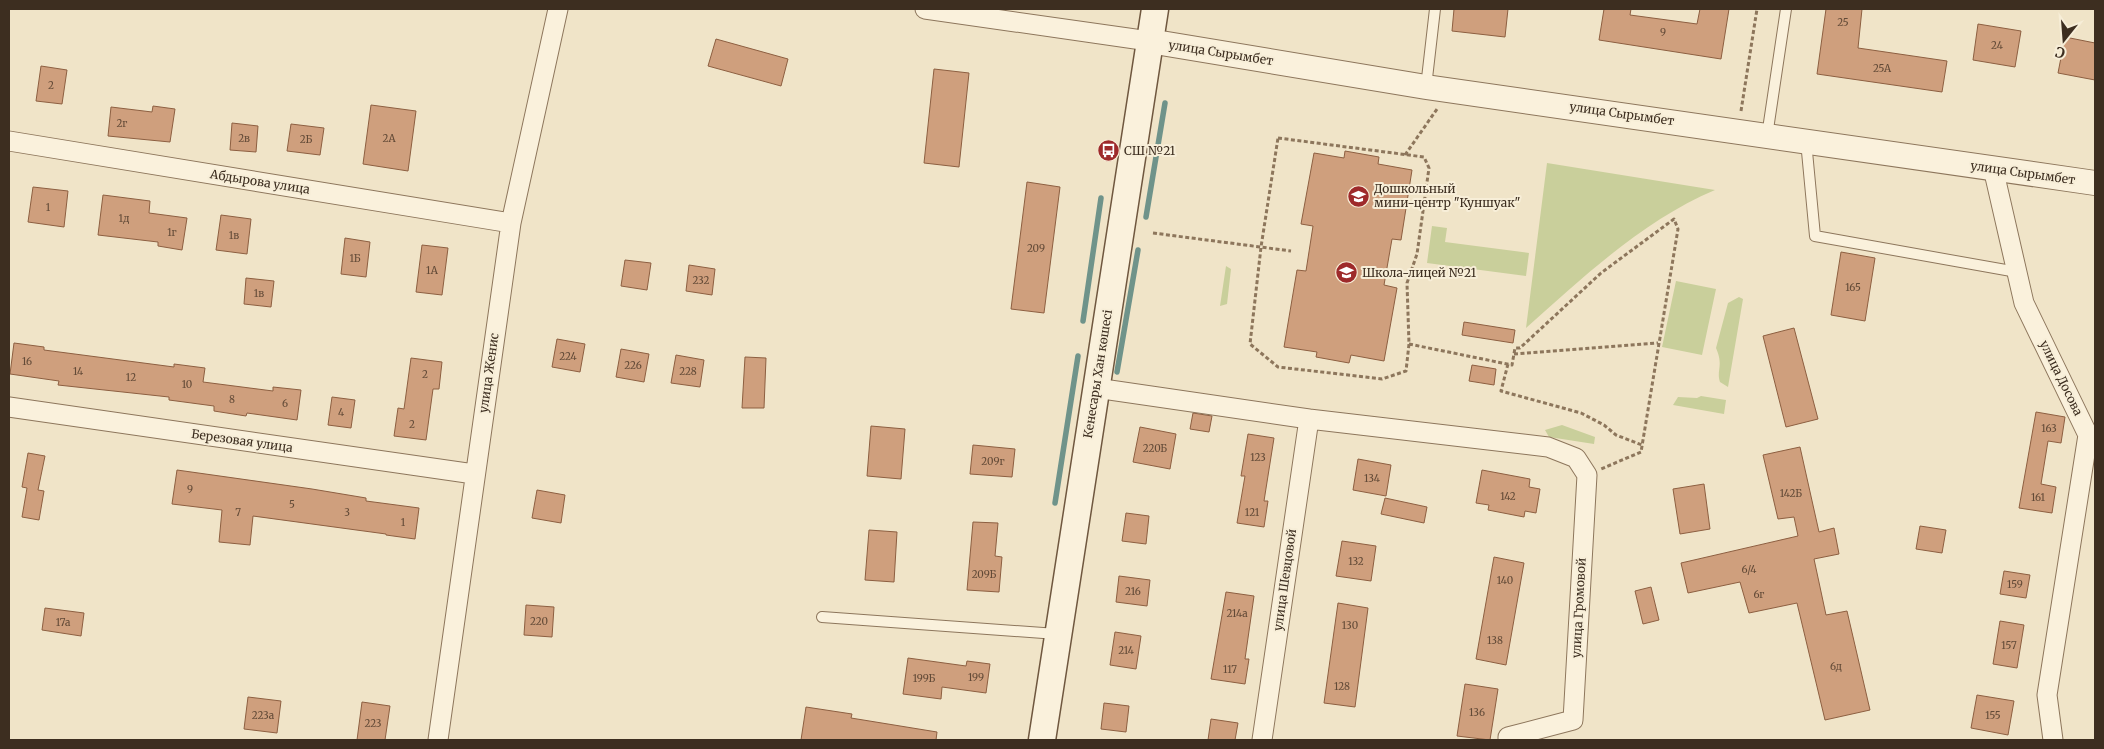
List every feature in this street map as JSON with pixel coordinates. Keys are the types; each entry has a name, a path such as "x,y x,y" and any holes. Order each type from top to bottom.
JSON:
{"main road":[{"name":"Кенесары Хан көшесі","path":"1042,740 1155,9"}],"street":[{"name":"улица Женис","path":"438,740 511,222 558,9"},
{"path":"925,9 1149,41"},
{"name":"улица Сырымбет","path":"1149,41 1434,95 1737,131 2095,183"},
{"name":"Абдырова улица","path":"9,141 511,222"},
{"name":"улица Досова","path":"1993,168 2024,302 2088,435 2047,695 2053,740"},
{"path":"1096,388 1309,419 1548,447 1576,458 1587,475"},
{"name":"Березовая улица","path":"9,407 474,474"},
{"name":"улица Шевцовой","path":"1262,740 1309,419"},
{"name":"улица Громовой","path":"1508,740 1508,737 1573,720 1587,475"}],"lane":[{"path":"1434,95 1435,9"},
{"path":"1767,136 1786,9"},
{"path":"1806,142 1815,236 2017,272"},
{"path":"822,617 1058,634"}],"path":[{"path":"1737,131 1758,9"},
{"path":"1404,155 1434,95"},
{"path":"1278,138 1404,155 1424,158 1429,168 1417,254 1407,283 1409,344 1406,371 1382,379 1278,367 1250,344 1261,247 1278,138"},
{"path":"1409,344 1512,365 1515,348 1520,348 1601,273 1674,219 1678,229 1641,452 1587,475"},
{"path":"1153,233 1292,251"},
{"path":"1514,354 1658,343"},
{"path":"1508,364 1501,391 1581,413 1604,425 1616,435 1642,445"}],"green space":[{"path":"1547,163 1715,190 1689,202 1639,233 1592,270 1526,328"},
{"path":"1432,226 1447,228 1445,242 1529,253 1526,276 1427,263"},
{"path":"1226,266 1231,269 1227,304 1220,306"},
{"path":"1676,281 1716,289 1702,355 1662,347"},
{"path":"1739,297 1743,299 1728,387 1720,382 1720,364 1716,348 1728,303"},
{"path":"1701,396 1726,400 1724,414 1673,405 1678,397 1697,398"},
{"path":"1562,425 1595,437 1594,444 1549,437 1545,430"}],"building":[{"path":"1454,9 1508,9 1505,37 1452,31"},
{"path":"1604,9 1631,9 1630,15 1697,24 1700,9 1729,9 1721,59 1599,40"},
{"path":"1826,9 1862,9 1858,48 1947,61 1942,92 1817,74"},
{"path":"1978,24 2021,31 2015,67 1973,60"},
{"path":"2065,37 2095,43 2095,80 2058,73"},
{"path":"716,39 788,59 781,86 708,66"},
{"path":"41,66 67,70 62,104 36,101"},
{"path":"934,69 969,73 959,167 924,163"},
{"path":"371,105 416,111 408,171 363,164"},
{"path":"153,106 175,109 170,142 108,136 111,107 152,112"},
{"path":"232,123 258,126 256,152 230,150"},
{"path":"291,124 324,128 320,155 287,151"},
{"path":"1345,151 1379,157 1378,164 1412,170 1401,240 1392,239 1384,285 1397,288 1384,361 1351,355 1349,363 1316,357 1317,352 1284,347 1297,270 1306,271 1313,226 1301,224 1314,153 1344,158"},
{"path":"1027,182 1060,187 1044,313 1011,309"},
{"path":"33,187 68,191 64,227 28,222"},
{"path":"103,195 150,201 149,213 187,218 182,250 158,246 158,242 98,235"},
{"path":"221,215 251,219 247,254 216,250"},
{"path":"345,238 370,242 366,277 341,274"},
{"path":"422,245 448,248 442,295 416,292"},
{"path":"1841,252 1875,258 1865,321 1831,315"},
{"path":"625,260 651,263 647,290 621,286"},
{"path":"689,265 715,269 712,295 686,291"},
{"path":"246,278 274,281 271,307 244,304"},
{"path":"1464,322 1515,330 1513,343 1462,335"},
{"path":"1794,328 1818,419 1786,427 1763,336"},
{"path":"557,339 585,344 580,372 552,367"},
{"path":"14,343 44,347 44,350 174,367 174,364 205,368 203,382 273,391 273,387 301,390 297,420 247,413 246,416 214,411 214,406 169,400 169,397 58,385 59,381 10,374"},
{"path":"621,349 649,354 644,382 616,377"},
{"path":"676,355 704,360 700,387 671,383"},
{"path":"745,357 766,358 764,408 742,408"},
{"path":"411,358 442,362 439,389 433,389 426,440 394,436 398,408 404,409"},
{"path":"1472,365 1496,369 1494,385 1469,381"},
{"path":"332,397 355,400 351,428 328,425"},
{"path":"2036,412 2065,417 2061,443 2048,441 2041,484 2056,487 2052,513 2019,508"},
{"path":"1193,413 1212,416 1209,432 1190,429"},
{"path":"871,426 905,429 901,479 867,476"},
{"path":"1140,427 1176,434 1170,469 1133,462"},
{"path":"1248,434 1274,438 1264,501 1268,501 1264,527 1237,523 1245,476 1241,476"},
{"path":"973,445 1015,449 1012,477 970,474"},
{"path":"1800,447 1819,532 1834,528 1839,554 1814,559 1826,615 1847,611 1870,710 1825,720 1797,603 1749,613 1740,582 1688,593 1681,563 1798,536 1794,517 1778,519 1763,455"},
{"path":"28,453 45,456 38,490 44,491 39,520 22,517 27,488 22,487"},
{"path":"1358,459 1391,465 1386,496 1353,490"},
{"path":"177,470 312,489 366,498 366,501 419,508 415,539 253,516 250,545 219,542 222,510 172,504"},
{"path":"1482,470 1530,479 1529,487 1540,489 1536,513 1525,511 1524,517 1488,510 1489,505 1476,503"},
{"path":"1704,484 1710,529 1680,534 1673,489"},
{"path":"537,490 565,495 561,523 532,518"},
{"path":"1385,498 1427,507 1424,523 1381,514"},
{"path":"1126,513 1149,516 1146,544 1122,541"},
{"path":"973,522 998,523 995,556 1002,557 999,592 967,590"},
{"path":"1920,526 1946,530 1942,553 1916,549"},
{"path":"869,530 897,532 894,582 865,580"},
{"path":"1342,541 1376,546 1371,581 1336,576"},
{"path":"1494,557 1524,563 1506,665 1476,659"},
{"path":"2004,571 2030,575 2026,598 2000,594"},
{"path":"1119,576 1150,580 1147,606 1116,602"},
{"path":"1651,587 1659,620 1643,624 1635,591"},
{"path":"1226,592 1254,596 1245,659 1249,659 1245,684 1211,679"},
{"path":"1338,603 1368,608 1355,707 1324,703"},
{"path":"526,605 554,607 552,637 524,635"},
{"path":"45,608 84,613 81,636 42,630"},
{"path":"2000,621 2024,625 2017,668 1993,664"},
{"path":"1115,632 1141,636 1136,669 1110,665"},
{"path":"908,658 966,666 967,661 990,664 986,693 942,687 941,699 903,694"},
{"path":"1465,684 1498,689 1490,740 1457,736"},
{"path":"1977,695 2014,701 2008,735 1971,728"},
{"path":"248,697 281,701 277,733 244,729"},
{"path":"362,702 390,706 385,740 357,740"},
{"path":"1104,703 1129,706 1126,732 1101,729"},
{"path":"806,707 852,714 851,718 937,732 936,740 801,740"},
{"path":"1211,719 1238,723 1235,740 1208,740"}],"waterway":[{"path":"1146,217 1165,103"},
{"path":"1083,321 1101,198"},
{"path":"1117,372 1138,250"},
{"path":"1055,503 1078,356"}],"place":[{"name":"СШ №21","path":"1108,151"},
{"name":"Дошкольный мини-центр \"Куншуак\"","path":"1358,196"},
{"name":"Школа-лицей №21","path":"1346,273"}]}
